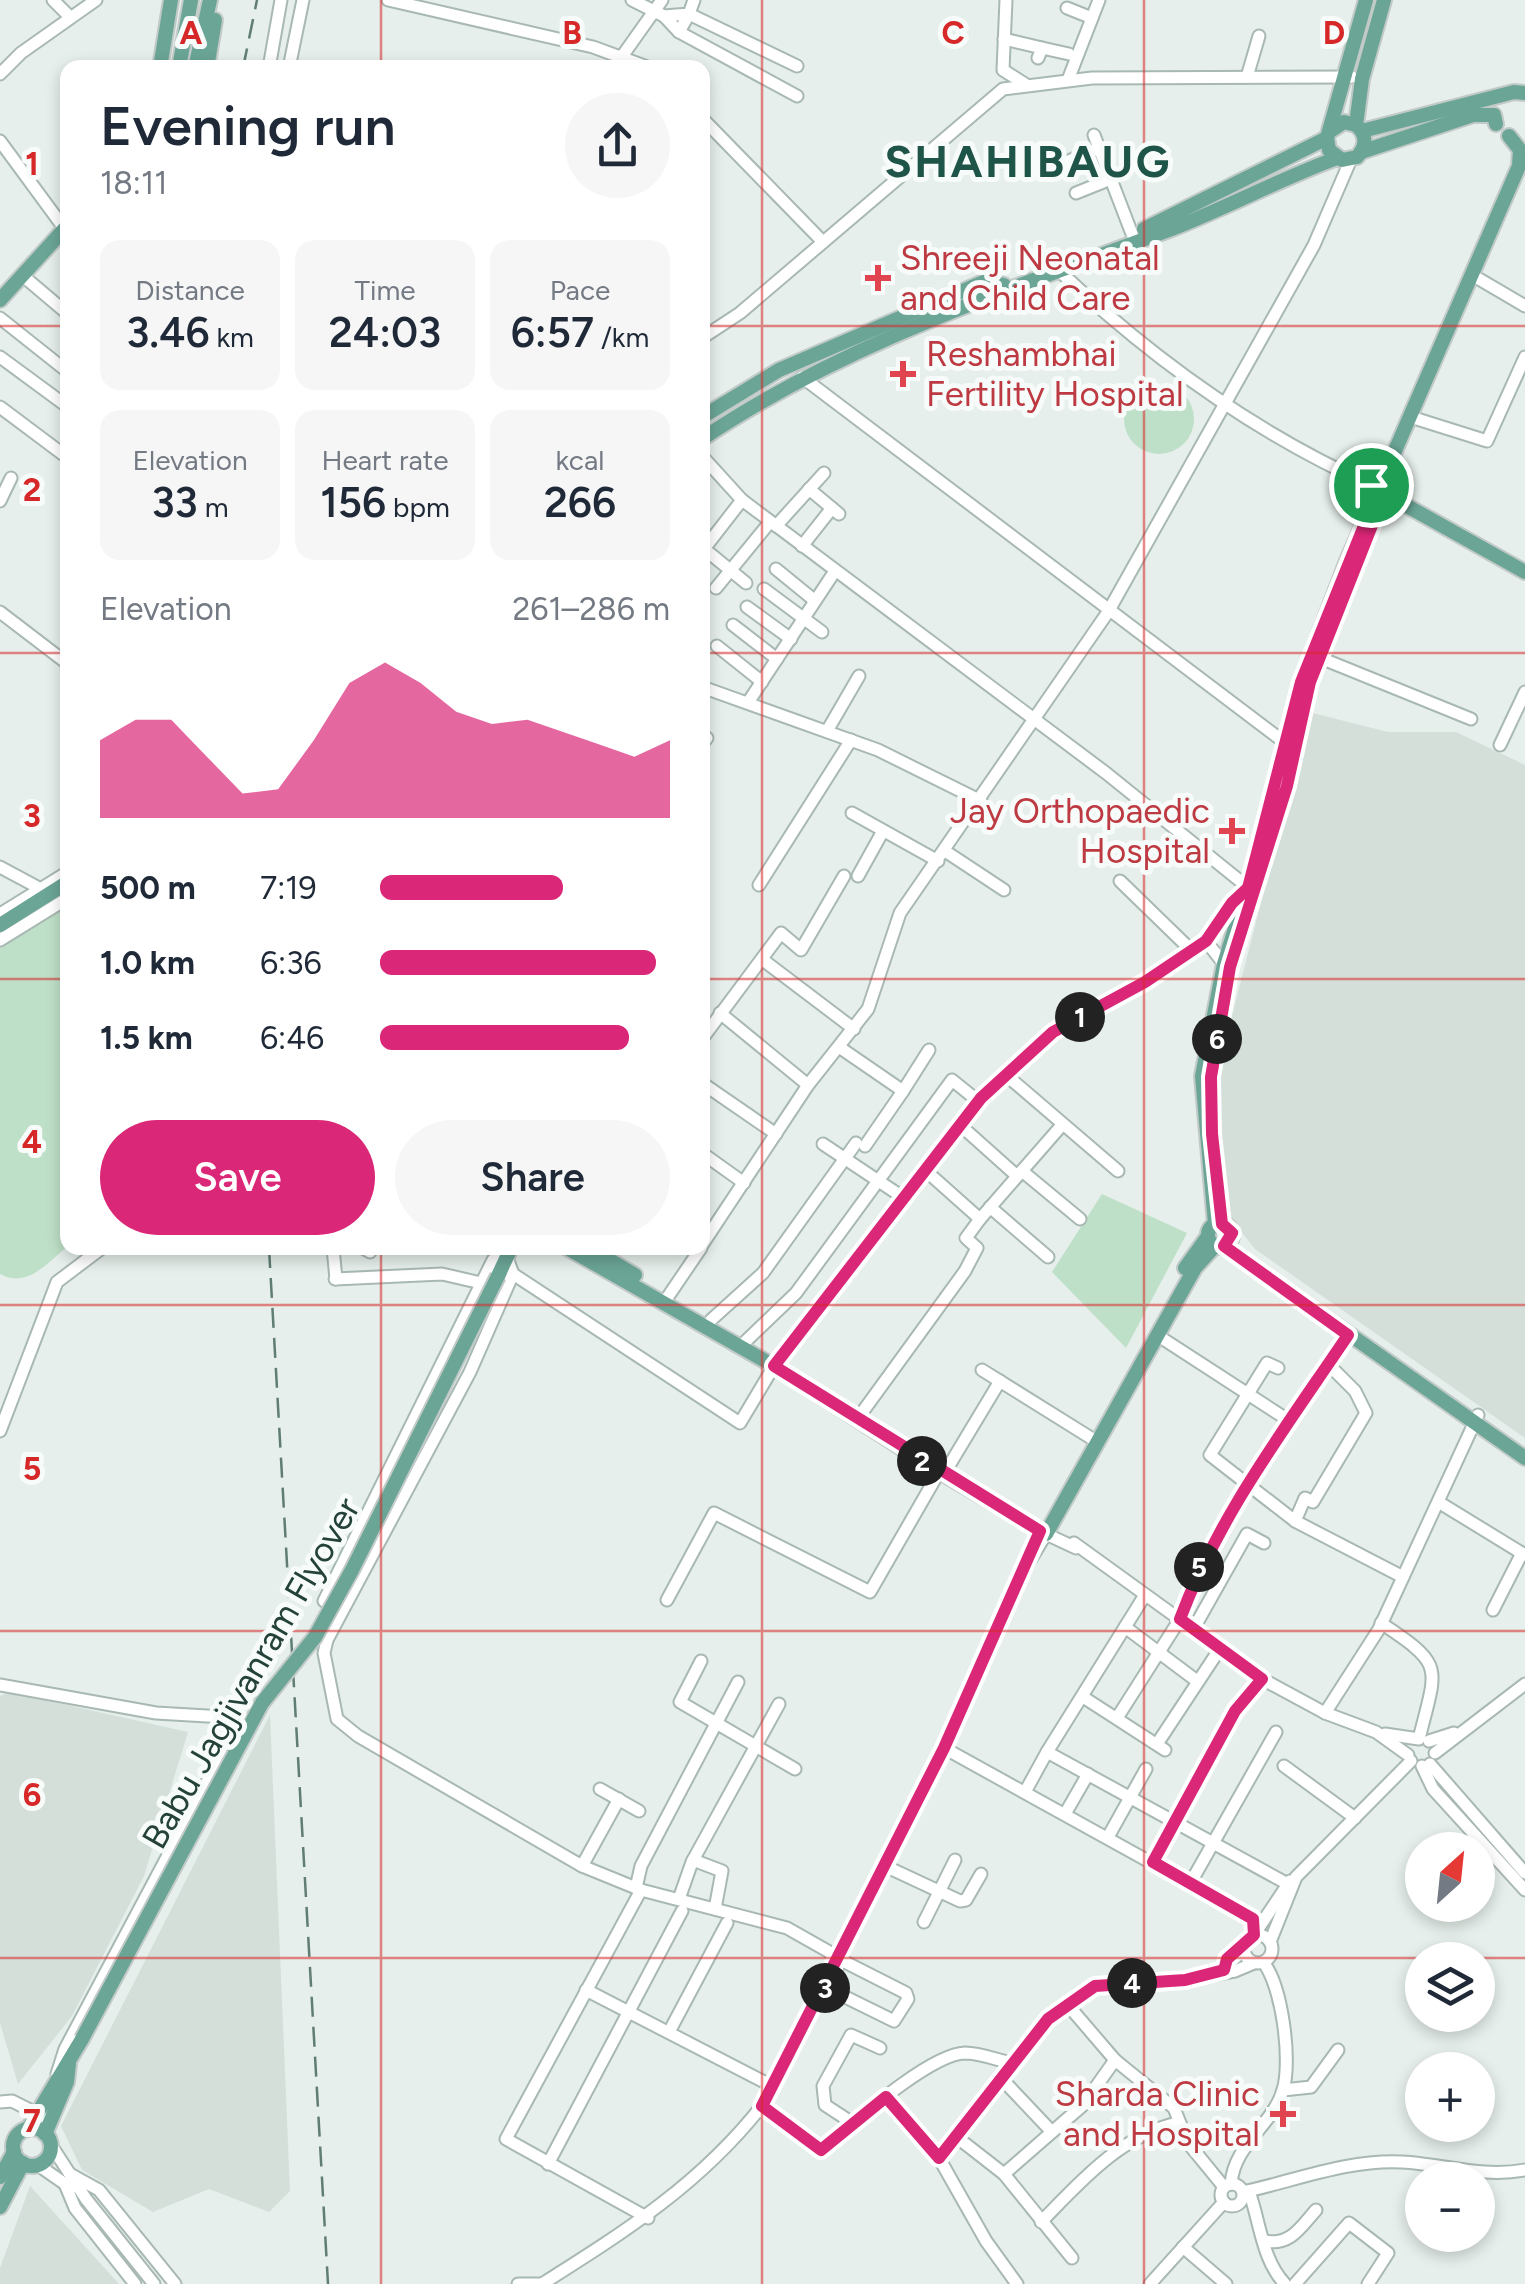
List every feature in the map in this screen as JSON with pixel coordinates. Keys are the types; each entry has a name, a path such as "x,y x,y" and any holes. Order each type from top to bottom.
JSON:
{"main road":[{"path":"161,60 171,0"},
{"path":"180,60 191,0"},
{"path":"197,60 210,0"},
{"path":"208,60 219,0"},
{"path":"1350,157 1329,150 1328,135 1366,0"},
{"path":"1350,157 1359,128 1362,79 1384,0"},
{"path":"710,433 802,376 1132,234 1328,135 1338,124 1359,128 1518,92"},
{"path":"1496,124 1495,110 1518,92"},
{"path":"710,424 799,371 1004,285 1350,157 1473,114 1494,115 1496,124 1517,137 1519,166 1320,626 1301,682 1252,891 1224,964 1202,1076 1219,1236 1348,1335 1525,1448"},
{"path":"1045,1529 1196,1268 1219,1236 1211,1077 1230,967 1318,658 1380,490 1417,419 1525,175"},
{"path":"0,300 60,242"},
{"path":"0,315 60,243"},
{"path":"710,412 796,363 986,281 1004,285"},
{"path":"1380,490 1525,569"},
{"path":"0,928 60,891"},
{"path":"1219,1236 1477,1419 1525,1458"},
{"path":"1045,1529 1186,1266 1219,1236"},
{"name":"Babu Jagjivanram Flyover","path":"70,2063 262,1704 315,1637 352,1570 506,1275 510,1255"},
{"path":"581,1255 712,1320 943,1470 1045,1529"},
{"path":"600,1255 861,1414 943,1470"},
{"path":"0,2207 14,2164 18,2135 28,2129 57,2075 70,2063"},
{"path":"14,2164 48,2157 49,2133 70,2063"},
{"path":"28,2129 49,2133"}],"street":[{"path":"53,0 70,17"},
{"path":"0,74 96,0"},
{"path":"270,60 281,0"},
{"path":"291,60 303,0"},
{"path":"388,0 633,60"},
{"path":"632,0 688,14 797,66"},
{"path":"679,32 694,0"},
{"path":"988,100 1003,70 1006,0"},
{"path":"1068,80 1099,0"},
{"path":"1067,8 1092,18"},
{"path":"623,55 661,9"},
{"path":"661,9 679,32 797,96"},
{"path":"1246,77 1259,36"},
{"path":"1004,39 1040,53 1069,54"},
{"path":"1003,70 1024,84"},
{"path":"710,332 823,242 1003,89 1068,80 1343,76 1362,79"},
{"path":"710,126 823,242"},
{"path":"0,141 60,225"},
{"path":"1057,166 1096,142 1132,234"},
{"path":"710,1230 808,1085 868,1009 900,913 1036,722 1108,612 1314,245 1350,157"},
{"path":"1076,193 1111,179"},
{"path":"1056,268 1115,323 1225,403 1380,490"},
{"path":"29,280 60,307"},
{"path":"1479,280 1525,306"},
{"path":"0,315 60,365"},
{"path":"0,357 60,401"},
{"path":"1417,419 1487,441 1525,358"},
{"path":"802,376 1288,745"},
{"path":"0,407 60,452"},
{"path":"710,465 742,500 1252,891 1232,903 1206,941 1053,1032 978,1101 776,1363 743,1420 735,1422 506,1275 470,1372 324,1653 338,1719 582,1866 681,1905 715,1909 787,1928 906,1993 908,1999 894,2021 825,1987"},
{"path":"716,588 824,473"},
{"path":"0,500 11,478"},
{"path":"802,546 836,510 810,490"},
{"path":"710,539 742,500"},
{"path":"710,554 746,583"},
{"path":"776,568 814,600"},
{"path":"749,701 835,571"},
{"path":"764,589 822,632"},
{"path":"747,606 791,639"},
{"path":"0,612 60,657"},
{"path":"733,624 777,659"},
{"path":"45,644 60,651"},
{"path":"716,646 762,682"},
{"path":"1318,658 1472,719"},
{"path":"827,731 859,676"},
{"path":"710,689 909,762 980,800"},
{"path":"1500,744 1525,692"},
{"path":"759,884 851,740"},
{"path":"852,814 1004,890"},
{"path":"858,876 883,831"},
{"path":"0,867 41,890"},
{"path":"710,1027 781,934 801,950 844,876"},
{"path":"0,914 60,877"},
{"path":"1120,881 1192,951"},
{"path":"0,940 60,903"},
{"path":"1206,941 1224,964"},
{"path":"763,960 854,1029"},
{"path":"720,1013 808,1085"},
{"path":"839,1047 904,1091"},
{"path":"712,1320 763,1273 844,1158 860,1145 904,1091 929,1050"},
{"path":"1006,1074 1118,1171"},
{"path":"746,1341 796,1293 875,1180 952,1080 978,1101"},
{"path":"710,1089 776,1134"},
{"path":"960,1125 1080,1220"},
{"path":"861,1414 965,1271 977,1248 966,1238 1062,1125"},
{"path":"824,1144 904,1198"},
{"path":"710,1159 744,1182"},
{"path":"925,1170 980,1218"},
{"path":"990,1207 1048,1257"},
{"path":"0,1431 41,1315 57,1282 93,1255"},
{"path":"333,1255 335,1279 442,1274 481,1283"},
{"path":"324,1600 493,1260 504,1255"},
{"path":"667,1298 694,1255"},
{"path":"1157,1335 1288,1420"},
{"path":"1116,1718 1180,1619 1200,1566 1247,1486 1348,1335"},
{"path":"1278,1368 1267,1363 1210,1455 1294,1521 1403,1577"},
{"path":"1294,1521 1306,1498 1313,1502 1366,1413 1356,1391 1328,1364"},
{"path":"982,1370 1091,1438"},
{"path":"667,1600 714,1513 870,1592 1000,1381"},
{"path":"1325,1712 1382,1623 1477,1419"},
{"path":"1440,1503 1524,1554 1493,1610"},
{"path":"518,2284 544,2283 648,2218 722,2155 762,2106 944,1748 1045,1529 1194,1628 1262,1679 1325,1712 1422,1754 1525,1874"},
{"path":"1194,1628 1247,1534 1264,1543"},
{"path":"1025,1792 1145,1595"},
{"path":"1382,1623 1424,1652 1433,1672 1422,1754 1434,1788 1525,1890"},
{"path":"1125,1627 1197,1681"},
{"path":"1083,1697 1161,1747 1197,1681 1221,1647"},
{"path":"700,1660 680,1702 795,1770"},
{"path":"1153,1862 1235,1711 1262,1679"},
{"path":"648,2218 508,2142 506,2135 639,1889 641,1866 738,1682"},
{"path":"1224,1970 1227,1959 1249,1940 1291,1880 1422,1754 1463,1730 1525,1684"},
{"path":"0,1685 156,1713 241,1718 65,2049 57,2075"},
{"path":"548,2164 681,1905 693,1860 779,1704"},
{"path":"1190,1882 1276,1732"},
{"path":"1376,1732 1422,1754"},
{"path":"944,1748 1253,1919 1246,1958 1259,1962 1279,1986 1284,2090 1238,2156 1224,2202 1150,2284"},
{"path":"1047,1752 1291,1880"},
{"path":"1284,1766 1356,1818"},
{"path":"1108,1838 1146,1770"},
{"path":"1065,1814 1088,1774"},
{"path":"600,1789 639,1810"},
{"path":"582,1866 619,1799"},
{"path":"693,1860 722,1870 725,1876 715,1909"},
{"path":"924,1922 955,1860"},
{"path":"885,1866 966,1900 981,1874"},
{"path":"939,2158 954,2134 1048,2019 1095,1986 1185,1980 1235,1971 1271,1956 1270,1942 1291,1880"},
{"path":"669,2032 727,1924"},
{"path":"1249,1940 1270,1942"},
{"path":"586,1990 772,2086"},
{"path":"1067,2004 1116,2060 1174,2108 1177,2123 1228,2186 1246,2191 1378,2162 1404,2162 1458,2172 1525,2170"},
{"path":"854,2124 824,2105 823,2086 851,2035 880,2048"},
{"path":"1284,2090 1312,2087 1338,2050"},
{"path":"762,2106 821,2150 908,2080 963,2053 1011,2064"},
{"path":"1004,2174 1082,2106 1116,2060"},
{"path":"1000,2078 1052,2132"},
{"path":"886,2097 939,2158 986,2241 1017,2284"},
{"path":"0,2102 12,2102 37,2113 49,2133 75,2208 135,2284"},
{"path":"1040,2222 1098,2165 1148,2130 1177,2123"},
{"path":"954,2134 1004,2174 1072,2258"},
{"path":"14,2164 99,2190 175,2284"},
{"path":"67,2179 154,2284"},
{"path":"1224,2202 1237,2204 1246,2191"},
{"path":"1246,2191 1272,2270 1285,2284"},
{"path":"1265,2241 1280,2244 1292,2238 1316,2210"},
{"path":"1295,2284 1349,2224 1388,2253 1368,2284"},
{"path":"1183,2247 1226,2284"}],"shaded area":[{"path":"1313,713 1388,732 1456,732 1525,765 1525,1438 1255,1249 1230,1218 1220,1140 1218,1071 1308,718"},
{"path":"9,1692 188,1732 144,1876 72,2016 18,2084 0,2023 0,1696"},
{"path":"270,1715 290,2191 269,2212 209,2189 153,2212 82,2170 61,2126"},
{"path":"30,2186 119,2284 0,2284 0,2268"}],"green space":[{"path":"1159,384 1173,386 1184,394 1192,405 1192,433 1184,444 1173,452 1159,454 1145,452 1134,444 1126,433 1124,419 1126,405 1134,394 1145,386"},
{"path":"60,902 60,1253 36,1272 19,1278 0,1274 0,944"},
{"path":"1102,1194 1187,1233 1126,1348 1052,1272"}],"railway":[{"path":"245,60 257,0"},
{"path":"269,1255 328,2284"}],"place":[{"name":"Shreeji Neonatal and Child Care","path":"878,278"},
{"name":"Reshambhai Fertility Hospital","path":"903,374"},
{"name":"Jay Orthopaedic Hospital","path":"1232,831"},
{"name":"Sharda Clinic and Hospital","path":"1283,2114"}],"district":[{"name":"SHAHIBAUG","path":"1028,161"}],"route":[{"path":"1371,485 1386,490 1310,682 1287,786 1250,915 1230,967 1211,1077 1212,1134 1222,1224 1232,1233 1224,1246 1348,1335 1268,1450 1200,1566 1180,1619 1262,1679 1235,1711 1153,1862 1253,1919 1254,1935 1227,1959 1224,1970 1185,1980 1095,1986 1067,2004 1048,2019 954,2134 939,2158 886,2097 821,2150 762,2106 944,1748 1040,1531 774,1366 981,1098 1053,1032 1145,982 1206,941 1232,903 1248,888 1270,815 1301,682 1320,626 1378,491 1371,485"}]}
